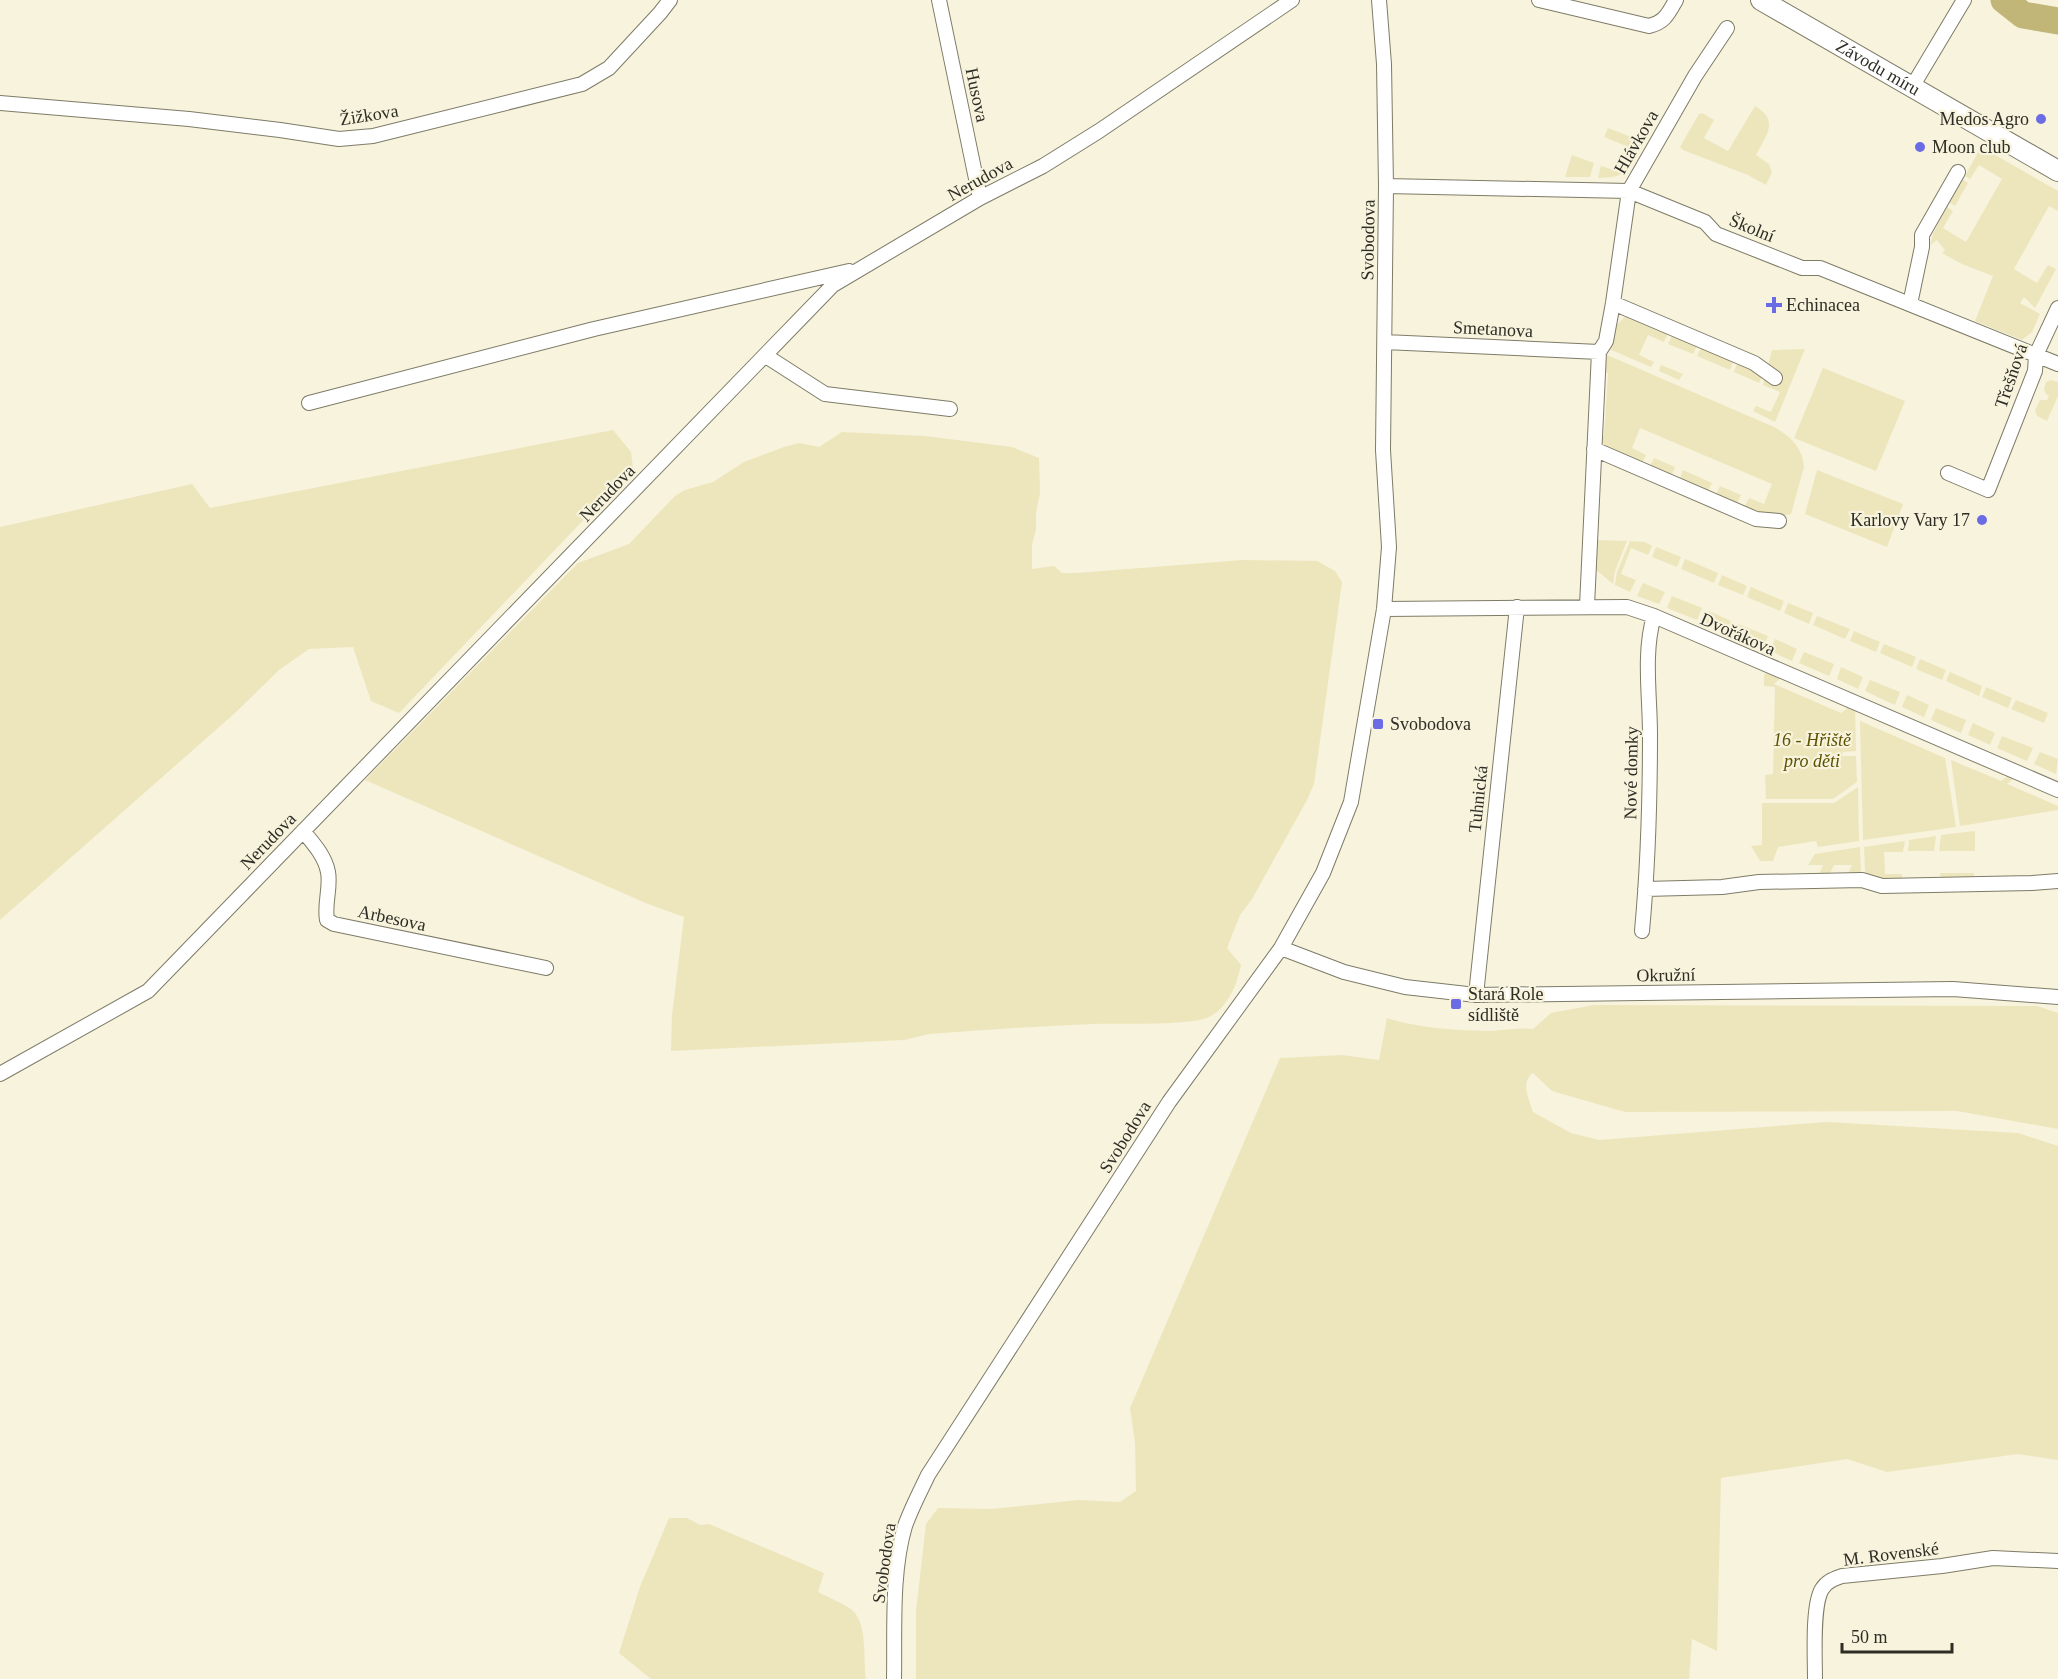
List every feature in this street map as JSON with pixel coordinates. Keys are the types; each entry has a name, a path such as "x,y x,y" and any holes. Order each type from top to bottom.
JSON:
{"main road":[{"name":"Závodu míru","path":"1761,0 2058,171"}],"street":[{"name":"Žižkova","path":"0,103 201,120 339,139 373,135 582,84 609,68 660,14 670,0"},
{"name":"Husova","path":"939,0 980,198"},
{"name":"Nerudova","path":"0,1074 148,991 833,285 980,198 1043,166 1099,131 1292,0"},
{"name":"Svobodova","path":"894,1679 896,1589 905,1527 928,1475 1169,1102 1281,948 1323,873 1351,802 1384,609 1389,547 1383,450 1386,186 1384,64 1379,0"},
{"path":"1539,0 1649,26 1660,23 1676,0"},
{"path":"1912,87 1964,0"},
{"name":"Hlávkova","path":"1587,606 1599,352 1605,341 1613,303 1629,191 1695,76 1727,28"},
{"path":"1910,304 1922,247 1922,235 1958,171"},
{"name":"Školní","path":"1386,186 1629,191 1705,222 1716,234 1802,268 1820,267 2058,364"},
{"path":"309,403 594,329 862,268"},
{"path":"1613,303 1754,363 1775,378"},
{"name":"Třešňová","path":"1948,473 1988,490 2035,371 2036,355 2058,308"},
{"name":"Smetanova","path":"1385,342 1599,352"},
{"path":"766,356 825,394 950,409"},
{"path":"1594,449 1756,519 1779,521"},
{"name":"Tuhnická","path":"1476,995 1517,607"},
{"name":"Dvořákova","path":"1384,609 1627,607 1654,616 2058,790"},
{"name":"Nové domky","path":"1642,931 1646,889 1650,736 1649,635 1654,616"},
{"name":"Arbesova","path":"303,831 320,851 328,873 325,910 327,920 334,924 546,968"},
{"path":"1646,889 1722,887 1759,882 1863,880 1882,886 2032,883 2058,880"},
{"name":"Okružní","path":"1281,948 1344,972 1405,987 1476,995 1953,989 2058,997"},
{"name":"M. Rovenské","path":"1815,1679 1817,1603 1824,1586 1832,1579 1993,1558 2058,1561"}],"green space":[{"path":"1755,106 1763,112 1769,123 1767,135 1756,155 1769,164 1772,172 1766,185 1748,175 1680,147 1699,114 1702,113 1714,120 1704,138 1728,151"},
{"path":"1608,128 1634,138 1639,147 1625,172 1621,175 1598,178 1601,166 1617,171 1626,146 1604,137"},
{"path":"1981,147 2058,191 2058,211 2049,206 2014,269 2037,283 2048,265 2056,269 2035,308 2024,297 2020,303 2040,314 2032,332 2022,340 1975,321 1993,276 1962,264 1942,253 1945,250 1937,240 1930,245 1947,207 1953,211 1943,228 1966,242 2002,179 1979,165 1970,179 1965,176"},
{"path":"1572,155 1594,163 1590,177 1565,177"},
{"path":"1962,179 1968,183 1955,206 1949,202"},
{"path":"1625,317 1669,331 1664,342 1648,335 1639,355 1654,362 1651,367 1609,349 1614,327"},
{"path":"1673,333 1698,344 1693,354 1668,344"},
{"path":"1702,346 1734,359 1730,370 1697,356"},
{"path":"1805,349 1775,422 1753,411 1756,406 1771,412 1780,392 1763,385 1772,350"},
{"path":"1607,355 1774,427 1785,434 1798,448 1804,467 1791,514 1768,514 1744,508 1749,498 1764,504 1772,484 1640,428 1632,448 1646,455 1641,465 1606,447 1601,442 1601,437 1604,436 1608,373 1604,372"},
{"path":"1738,361 1763,374 1759,383 1734,372"},
{"path":"1661,365 1683,374 1679,380 1659,371"},
{"path":"1823,368 1905,401 1876,471 1794,438"},
{"path":"2051,380 2058,382 2058,396 2047,421 2037,416 2035,410 2040,400 2047,400 2049,396 2044,389 2046,382"},
{"path":"613,430 631,452 633,468 399,713 371,701 353,647 309,649 279,670 235,713 0,920 0,527 192,484 210,508"},
{"path":"842,432 925,436 1012,447 1039,458 1040,493 1032,544 1032,569 1054,566 1062,573 1077,573 1243,560 1317,561 1335,571 1342,582 1314,784 1252,899 1240,915 1227,948 1241,965 1231,995 1216,1013 1200,1020 1187,1022 1032,1027 929,1034 904,1040 671,1051 672,1015 684,917 648,904 365,780 578,563 629,544 675,496 685,490 713,482 744,462 784,447 799,443 819,447"},
{"path":"1654,458 1675,467 1671,477 1649,468"},
{"path":"1683,470 1712,483 1707,493 1679,481"},
{"path":"1817,470 1903,504 1887,547 1805,514"},
{"path":"1720,486 1741,495 1736,505 1715,497"},
{"path":"1593,540 1627,541 1615,571 1613,584 1595,569"},
{"path":"1630,541 1645,542 1652,546 1648,555 1631,548 1621,574 1636,580 1630,592 1615,585 1617,572"},
{"path":"1656,547 1681,557 1677,567 1652,557"},
{"path":"1685,559 1718,573 1714,583 1681,569"},
{"path":"1722,575 1747,586 1743,595 1718,585"},
{"path":"1643,583 1665,592 1659,604 1637,596"},
{"path":"1751,587 1784,601 1780,611 1747,597"},
{"path":"1672,596 1702,608 1697,620 1667,608"},
{"path":"1788,603 1813,613 1809,624 1784,613"},
{"path":"1709,611 1731,621 1726,632 1704,623"},
{"path":"1817,616 1850,629 1845,639 1813,625"},
{"path":"1738,624 1768,636 1763,648 1733,635"},
{"path":"1854,631 1880,642 1876,652 1850,641"},
{"path":"1775,639 1797,649 1792,661 1770,651"},
{"path":"1884,644 1916,657 1912,667 1880,653"},
{"path":"1804,652 1834,664 1829,676 1799,663"},
{"path":"1920,659 1946,670 1942,680 1916,669"},
{"path":"1841,667 1863,677 1858,689 1837,679"},
{"name":"16 - Hřiště pro děti","path":"1767,672 1783,676 1774,684 1841,713 1850,706 1855,706 1856,751 1843,752 1842,756 1856,756 1857,782 1833,799 1766,799 1765,775 1773,774 1775,687 1764,686 1764,675"},
{"path":"1950,672 1982,686 1979,696 1946,681"},
{"path":"1870,680 1900,692 1895,705 1865,691"},
{"path":"1986,687 2012,698 2008,708 1982,697"},
{"path":"1907,695 1929,705 1924,717 1902,707"},
{"path":"2016,700 2048,713 2044,723 2011,709"},
{"path":"1936,708 1966,720 1961,733 1931,720"},
{"path":"1860,721 1945,758 1956,827 1863,840"},
{"path":"1973,723 1995,733 1990,745 1968,735"},
{"path":"2002,736 2033,748 2027,761 1997,748"},
{"path":"2040,752 2058,759 2056,774 2034,764"},
{"path":"1951,760 2001,781 2012,773 2018,775 2007,784 2058,806 2058,810 1960,826"},
{"path":"1858,787 1859,841 1818,847 1816,841 1778,847 1773,861 1760,861 1751,846 1762,845 1762,803 1834,803"},
{"path":"1975,831 1975,851 1939,851 1941,835"},
{"path":"1936,836 1934,851 1908,851 1909,840"},
{"path":"1905,841 1903,852 1884,852 1885,874 1902,874 1902,881 1868,877 1865,871 1864,847"},
{"path":"1860,847 1861,874 1848,874 1852,865 1834,865 1828,877 1818,877 1823,865 1808,865 1815,854"},
{"path":"1940,873 1974,873 1974,879 1941,880"},
{"path":"1594,1005 2037,1006 2058,1013 2058,1129 1957,1111 1625,1112 1552,1091 1533,1073 1526,1086 1533,1112 1571,1133 1599,1140 1827,1122 2018,1133 2058,1146 2058,1460 2018,1454 1887,1472 1847,1459 1721,1478 1717,1651 1692,1639 1689,1679 916,1679 916,1611 926,1524 938,1508 991,1509 1079,1500 1120,1502 1136,1491 1135,1443 1130,1408 1280,1058 1342,1055 1379,1060 1387,1018 1410,1024 1448,1029 1485,1031 1533,1029 1551,1013"},
{"path":"669,1518 687,1518 700,1525 709,1524 824,1573 818,1592 852,1610 861,1624 866,1679 651,1679 619,1653 640,1587"}],"waterway":[{"path":"2004,0 2023,15 2058,21"}],"place":[{"name":"Medos Agro","path":"2041,119"},
{"name":"Moon club","path":"1920,147"},
{"name":"Echinacea","path":"1774,305"},
{"name":"Karlovy Vary 17","path":"1982,520"},
{"name":"Svobodova","path":"1378,724"},
{"name":"Stará Role sídliště","path":"1456,1004"}]}
